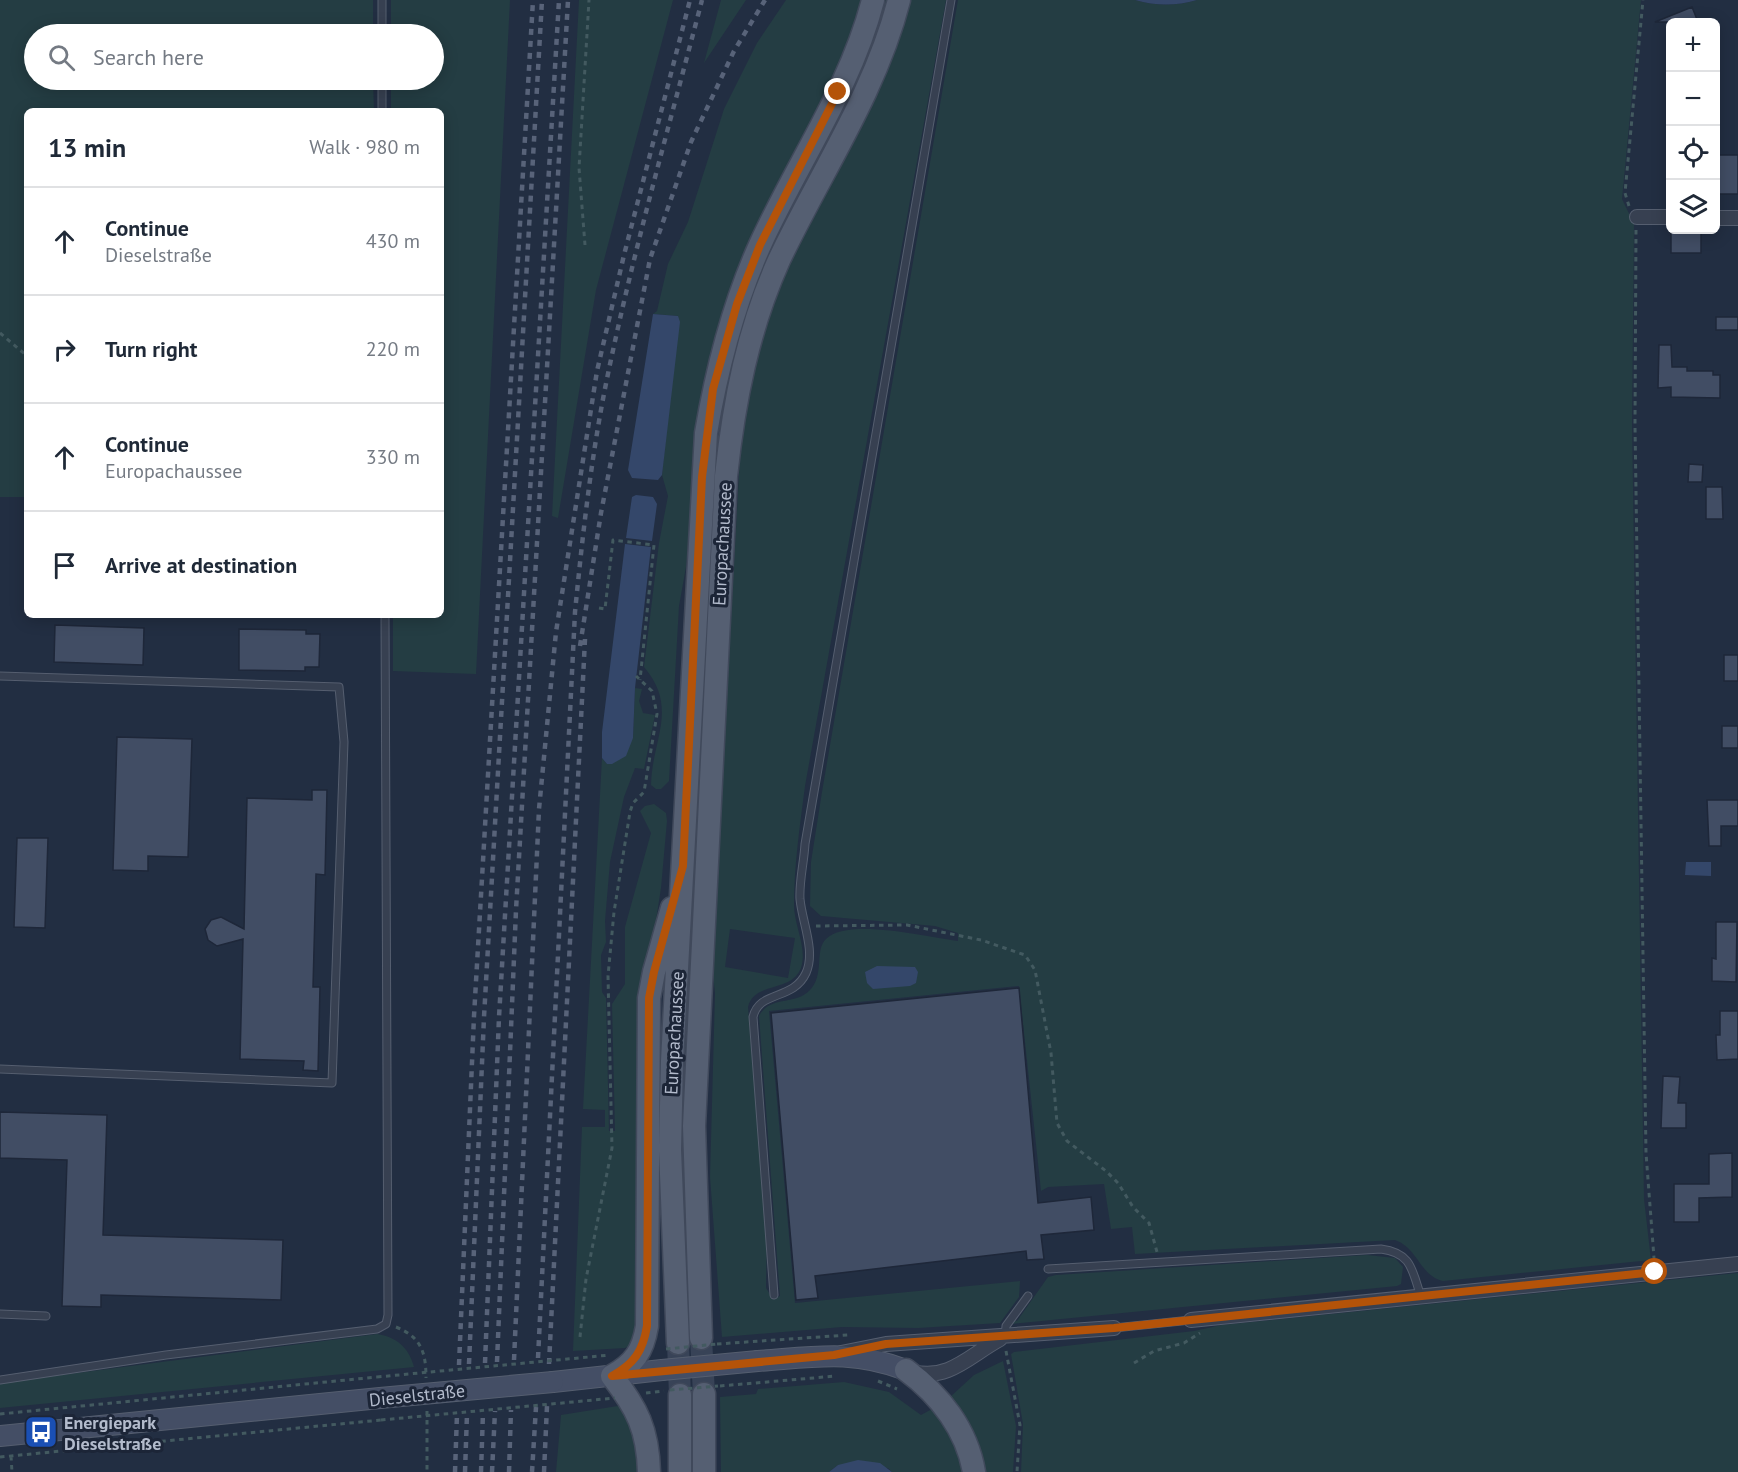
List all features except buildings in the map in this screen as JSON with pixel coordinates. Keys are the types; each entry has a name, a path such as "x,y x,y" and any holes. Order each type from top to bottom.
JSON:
{"main road":[{"name":"Europachaussee","path":"672,1346 670,1150 672,1061 702,477 713,389 737,304 760,245 838,92 857,50 873,0"},
{"name":"Europachaussee","path":"702,1338 694,1181 696,1049 726,476 735,401 750,340 771,281 798,223 877,70 899,0"},
{"path":"649,1472 646,1434 638,1413 611,1365 635,1360 645,1338 647,1326 649,998 683,866"},
{"path":"906,1370 925,1383 950,1415 964,1439 974,1472"},
{"path":"675,1392 680,1472"},
{"path":"704,1394 704,1472"}],"street":[{"path":"1637,217 1666,217"},
{"path":"1720,218 1738,218"},
{"name":"Dieselstraße","path":"1191,1320 1738,1264"},
{"name":"Dieselstraße","path":"0,1436 380,1398 611,1365 662,1370 834,1355 886,1344 1114,1328"},
{"name":"Dieselstraße","path":"834,1355 867,1357 927,1376 943,1374 1005,1337"}],"lane":[{"path":"382,0 382,24"},
{"path":"774,1295 753,1017 755,1007 762,1000 796,987 807,971 809,951 800,899 805,844 951,0"},
{"path":"382,90 382,108"},
{"path":"0,1380 166,1355 377,1329 386,1324 388,1315 385,618"},
{"path":"0,676 339,687 344,742 332,1083 0,1069"},
{"path":"1048,1269 1366,1248 1387,1250 1400,1254 1408,1260 1421,1297"},
{"path":"1005,1337 1005,1326 1028,1296"},
{"path":"0,1314 46,1316"},
{"name":"Dieselstraße","path":"1114,1328 1191,1320"}],"path":[{"path":"585,245 579,168 589,0"},
{"path":"1643,0 1625,193 1628,204 1637,217 1634,284 1635,425 1646,1153 1655,1272"},
{"path":"0,333 24,353"},
{"path":"599,608 605,609 613,540 654,545 640,680"},
{"path":"580,1337 586,1280 612,1148 608,976 614,912 630,812 633,803 644,792 657,714 652,691 636,676"},
{"path":"806,926 907,925 981,940 1024,955 1035,970 1051,1053 1057,1123 1067,1141 1106,1171 1149,1223 1159,1262"},
{"path":"1134,1363 1154,1351 1185,1343 1197,1336 1209,1318"},
{"path":"1005,1337 1020,1425 1017,1472"},
{"path":"672,1346 758,1340"},
{"path":"0,1414 377,1377 611,1365"},
{"path":"675,1392 760,1382"},
{"path":"0,1457 615,1398"},
{"path":"10,1456 12,1472"}],"green space":[{"path":"0,0 373,0 373,24 24,24 24,90 373,90 374,108 24,108 24,497 0,497"},
{"path":"391,0 510,0 476,674 393,671 393,618 444,618 444,108 391,108 391,90 444,90 444,24 391,24"},
{"path":"579,0 673,0 596,290 558,518 552,516"},
{"path":"721,0 746,0 704,63"},
{"path":"786,0 865,0 849,50 802,140 699,438 686,567 679,606 669,781 661,789 656,789 651,785 652,768 662,710 660,696 644,667 659,543 668,496 662,475 678,316 653,314 657,311 668,264 688,222 724,109 757,43"},
{"path":"884,0 891,0 884,26 733,378 696,1339 690,1339 682,1197 682,1125 716,456 732,363 760,273 772,244 863,64"},
{"path":"911,0 946,0 805,786 794,890 802,964 792,980 758,993 748,1007 767,1227 766,1288 773,1299 780,1296 759,1016 770,1005 797,998 810,990 817,977 822,944 837,933 870,929 958,941 958,933 935,926 821,916 810,906 811,862 822,792 958,0 1135,0 1166,4 1197,0 1641,0 1622,199 1634,224 1632,424 1644,1199 1651,1260 1443,1281 1429,1274 1409,1249 1395,1240 1135,1254 1132,1227 1111,1229 1104,1184 1048,1187 1041,1191 1019,986 769,1011 795,1303 1020,1281 1019,1297 1000,1323 918,1328 842,1327 722,1337 710,1177 715,993 712,965 741,438 759,353 779,291 803,237 871,105 899,37","holes":["730,929 795,938 788,978 725,967"]},
{"path":"635,688 642,689 639,701 643,713 655,715 644,769 635,768 624,797 610,862 605,921 606,942 601,955 602,992 606,998 609,1131 615,1131 612,1004 625,984 625,927 651,833 640,811 645,806 654,804 666,813 667,821 661,888 650,959 639,1323 633,1344 625,1348 573,1351 582,1127 605,1127 605,1110 583,1109 602,758 607,764 633,738"},
{"path":"1367,1255 1395,1258 1403,1267 1401,1284 1011,1324 1014,1320 1017,1321 1048,1277 1056,1275"},
{"path":"1738,1273 1738,1472 1021,1472 1023,1424 1011,1354 1014,1352 1194,1331 1222,1325"},
{"path":"377,1334 401,1344 409,1354 414,1367 0,1408 0,1383"},
{"path":"1003,1361 1016,1426 1013,1472 983,1472 949,1398 974,1375"},
{"path":"844,1382 889,1392 921,1415 932,1409 952,1438 963,1472 892,1472 888,1468 838,1465 829,1472 721,1472 720,1397 756,1394 758,1389"},
{"path":"624,1405 632,1414 643,1472 556,1472 561,1415"}],"water":[{"path":"1135,0 1197,0 1166,4"},
{"path":"653,314 678,316 680,322 662,475 658,480 632,478 628,470"},
{"path":"636,495 653,497 657,504 652,541 626,538 632,497"},
{"path":"625,544 651,547 635,688 633,738 626,756 612,764 607,764 602,758 602,732"},
{"path":"1686,862 1711,862 1711,876 1685,875"},
{"path":"877,966 915,967 918,972 916,983 910,986 873,989 867,983 865,972"},
{"path":"858,1460 880,1463 892,1472 829,1472 838,1465"}],"tunnel":[{"path":"701,1338 704,1394"},
{"path":"678,1343 680,1395"}],"railway":[{"path":"459,1365 474,1016 533,0"},
{"path":"469,1364 484,1017 542,0"},
{"path":"485,1363 499,1017 559,0"},
{"path":"497,1362 516,910 568,0"},
{"path":"514,1360 539,809 556,632 597,371 624,255 690,0"},
{"path":"538,1358 575,612 585,521 598,429 619,323 641,230 702,0"},
{"path":"580,646 601,513 650,259 691,142 734,51 765,0"},
{"path":"549,1364 585,639"},
{"path":"544,1472 547,1406"},
{"path":"532,1472 536,1407"},
{"path":"509,1472 511,1410"},
{"path":"492,1472 495,1411"},
{"path":"481,1472 483,1412"},
{"path":"455,1472 457,1414"},
{"path":"465,1472 467,1414"}],"place":[{"name":"Energiepark Dieselstraße","path":"41,1432"}],"route":[{"path":"838,92 760,245 737,304 713,389 702,477 683,866 649,998 647,1326 645,1338 635,1360 627,1368 612,1376 834,1355 860,1347 886,1344 1114,1328 1655,1272"}]}
